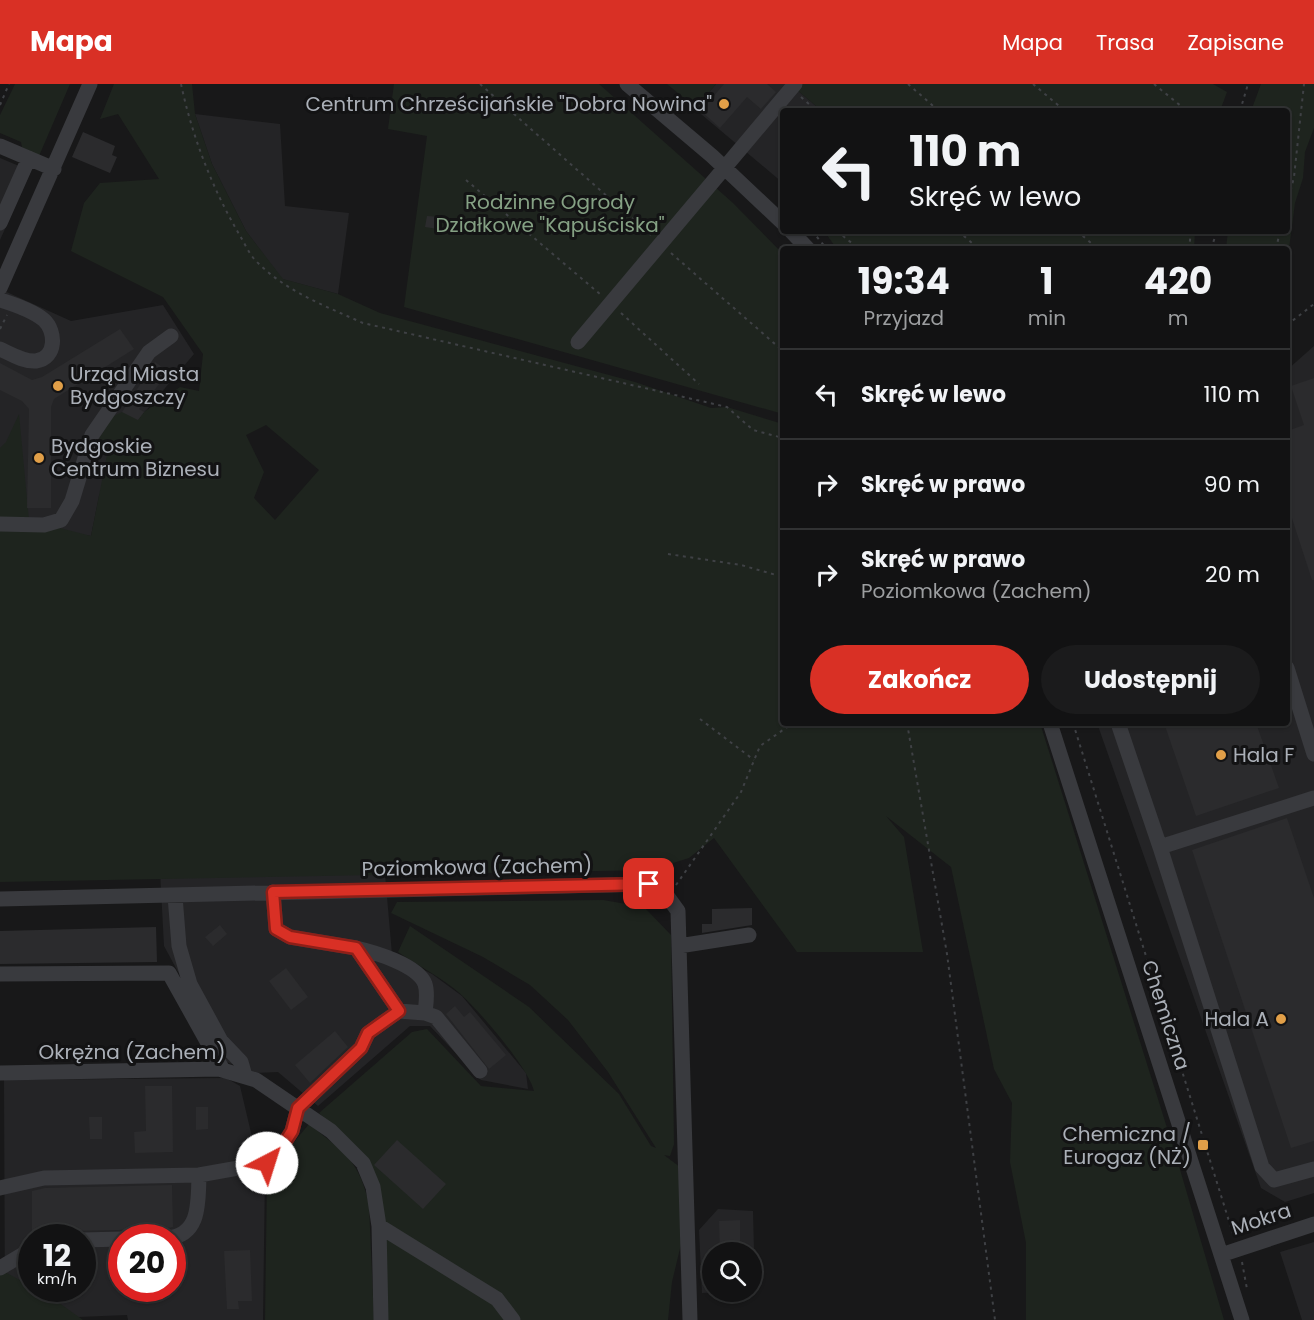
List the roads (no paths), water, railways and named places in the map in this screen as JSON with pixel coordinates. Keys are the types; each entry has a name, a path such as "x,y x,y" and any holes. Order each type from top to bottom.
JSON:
{"street":[{"path":"0,288 90,84"},
{"path":"627,84 724,167 780,220"},
{"path":"578,342 659,242 793,87"},
{"path":"0,146 54,169"},
{"path":"0,223 29,158"},
{"path":"794,234 805,246"},
{"path":"0,300 42,319 52,330 54,342 49,353 39,361 27,360 0,349"},
{"path":"0,524 44,525 61,520 72,501 92,435 149,352 171,336"},
{"path":"1290,678 1314,754"},
{"name":"Chemiczna","path":"1051,726 1242,1320"},
{"path":"1119,726 1262,1167 1274,1180 1314,1169"},
{"path":"1160,848 1314,798"},
{"name":"Poziomkowa (Zachem)","path":"0,899 649,884 662,889 671,897 678,911 679,946"},
{"path":"273,892 276,929 290,937 383,954 418,975 426,987 424,1012"},
{"path":"175,896 179,946 190,984 221,1041 241,1062 245,1076"},
{"path":"690,1320 679,946 749,935"},
{"path":"356,948 399,1011"},
{"path":"0,974 170,974 224,1070"},
{"path":"0,1188 44,1178 200,1175 267,1163 276,1156 292,1131 298,1108 361,1048 368,1033 399,1011 424,1012 436,1017 480,1071"},
{"name":"Okrężna (Zachem)","path":"0,1073 224,1070 256,1080 331,1131 363,1163 373,1187 379,1226 381,1320"},
{"path":"186,1231 190,1229 197,1216 200,1175"},
{"name":"Mokra","path":"1221,1255 1314,1224"},
{"path":"379,1226 497,1299 513,1320"},
{"path":"0,1268 18,1257"}],"place":[{"name":"Centrum Chrześcijańskie \"Dobra Nowina\"","path":"724,104"},
{"name":"Urząd Miasta Bydgoszczy","path":"58,386"},
{"name":"Bydgoskie Centrum Biznesu","path":"39,458"},
{"name":"Hala F","path":"1221,755"},
{"name":"Hala A","path":"1281,1019"},
{"name":"Chemiczna / Eurogaz (NŻ)","path":"1203,1145"}],"park label":[{"name":"Rodzinne Ogrody Działkowe \"Kapuściska\"","path":"550,214"}]}
